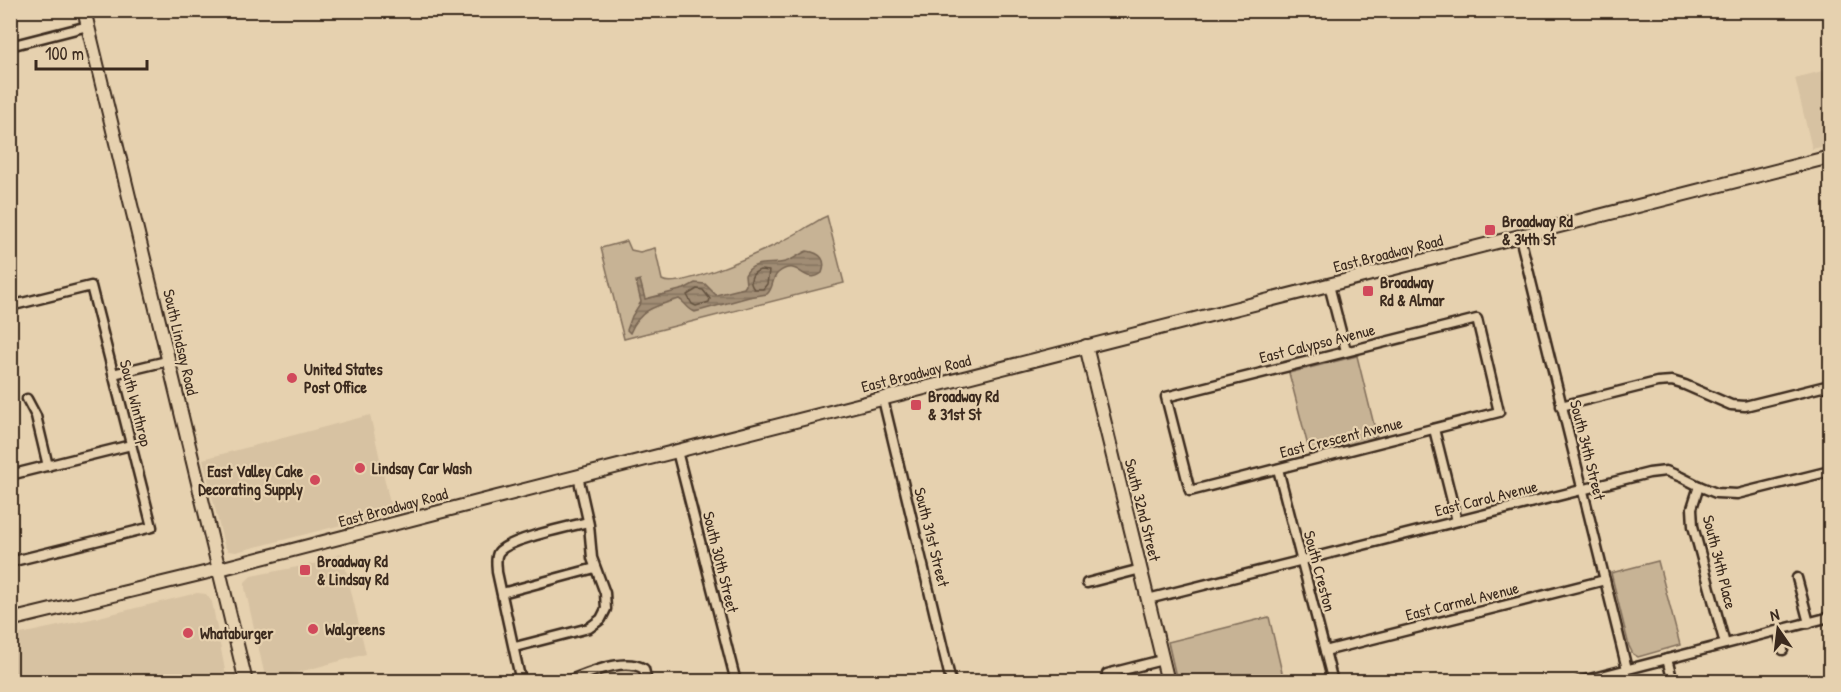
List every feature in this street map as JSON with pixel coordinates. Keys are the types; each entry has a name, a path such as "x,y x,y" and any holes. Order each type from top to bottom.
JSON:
{"main road":[{"name":"South Lindsay Road","path":"84,10 246,681"},
{"name":"East Broadway Road","path":"10,621 1830,157"},
{"name":"South 32nd Street","path":"1086,346 1168,681"}],"street":[{"path":"10,46 88,26"},
{"name":"South 34th Street","path":"1520,237 1627,669"},
{"path":"1329,285 1346,351"},
{"name":"South Winthrop","path":"10,306 91,286 152,527 10,562"},
{"name":"East Calypso Avenue","path":"1190,491 1166,397 1477,318 1499,412"},
{"path":"114,374 168,361"},
{"path":"1561,406 1657,382 1672,381 1685,384 1731,405 1745,406 1830,385"},
{"path":"27,399 36,416 48,466"},
{"name":"South 31st Street","path":"883,399 951,681"},
{"name":"East Crescent Avenue","path":"1190,491 1499,412"},
{"path":"1434,429 1457,521"},
{"path":"10,475 131,445"},
{"name":"South 30th Street","path":"677,451 736,681"},
{"name":"South Creston","path":"1278,469 1333,681"},
{"name":"East Carol Avenue","path":"1148,599 1649,473 1666,471 1716,494 1737,494 1830,471"},
{"path":"515,647 589,628 602,619 606,609 605,593 592,558 588,522 578,476"},
{"name":"South 34th Place","path":"1699,486 1692,508 1693,526 1725,644"},
{"path":"521,681 496,560 498,552 519,540 588,522"},
{"path":"502,592 595,568"},
{"path":"1087,583 1141,569"},
{"path":"1797,578 1809,623"},
{"name":"East Carmel Avenue","path":"1325,651 1605,580"},
{"path":"1578,681 1830,617"},
{"path":"1778,630 1783,650"},
{"path":"1667,659 1673,681"},
{"path":"1107,674 1162,660"},
{"path":"564,681 626,664 637,665 644,669 647,681"}],"shaded area":[{"path":"1830,69 1830,145 1812,149 1795,78"},
{"path":"827,216 844,283 624,339 601,248 627,241 631,250 640,252 655,248 662,280 671,282 700,276 752,256"},
{"path":"1357,356 1377,437 1310,454 1289,373"},
{"path":"370,415 392,512 236,552 228,551 224,545 203,459"},
{"path":"342,553 366,654 266,681 245,582 251,576 318,563"},
{"path":"1658,561 1680,645 1638,657 1633,654 1629,646 1611,573"},
{"path":"197,593 206,594 212,602 227,681 11,681 11,636"},
{"path":"1269,617 1284,681 1177,681 1168,642"}],"water":[{"path":"807,251 816,253 822,258 824,264 822,273 810,277 796,269 785,269 776,275 767,294 695,312 679,299 650,310 639,319 630,333 627,330 641,302 636,281 640,280 645,299 684,289 695,283 705,284 716,295 744,288 745,275 748,270 757,265 785,262"}],"place":[{"name":"Broadway Rd & 34th St","path":"1490,230"},
{"name":"Broadway Rd & Almar","path":"1368,291"},
{"name":"United States Post Office","path":"292,378"},
{"name":"Broadway Rd & 31st St","path":"916,405"},
{"name":"Lindsay Car Wash","path":"360,468"},
{"name":"East Valley Cake Decorating Supply","path":"315,480"},
{"name":"Broadway Rd & Lindsay Rd","path":"305,570"},
{"name":"Walgreens","path":"313,629"},
{"name":"Whataburger","path":"188,633"}]}
